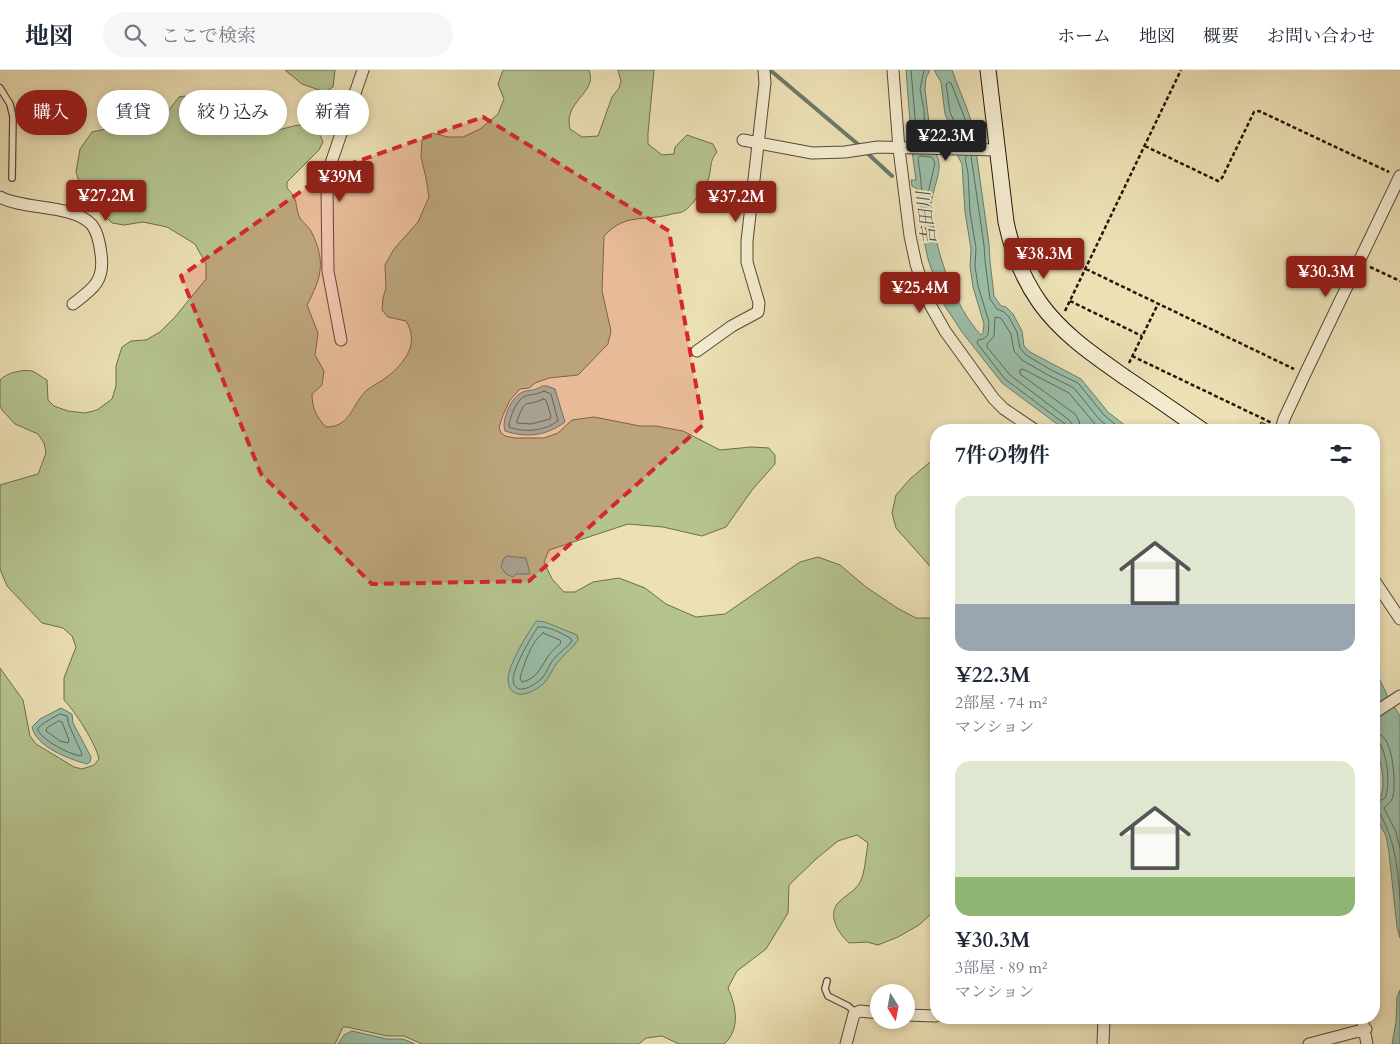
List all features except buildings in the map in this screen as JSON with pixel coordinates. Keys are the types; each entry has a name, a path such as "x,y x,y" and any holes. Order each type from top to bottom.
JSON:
{"street":[{"path":"341,340 328,272 327,188 331,163 363,70"},
{"path":"697,351 732,326 758,312 759,303 747,262 747,240 765,83 764,70"},
{"path":"893,70 903,149 910,236 916,264 928,301 936,318 994,400 1026,424"},
{"path":"988,70 992,150 1011,244 1029,286 1040,303 1056,321 1084,347 1193,424"},
{"path":"743,140 812,153 886,147 903,149 992,150"},
{"path":"1284,424 1305,374 1358,261 1400,177"},
{"path":"0,197 17,204 45,207 72,214 93,226 100,249 102,262 101,276 94,288 73,304"},
{"path":"1380,589 1400,619"},
{"path":"1380,709 1400,696"},
{"path":"846,1044 852,1017 855,1012 870,1012"},
{"path":"915,1015 930,1016"},
{"path":"1103,1044 1104,1024"},
{"path":"1364,1024 1368,1044"},
{"path":"1309,1044 1366,1029"}],"lane":[{"path":"0,88 10,104 13,117 12,178"},
{"path":"827,981 825,989 828,996 848,1006 855,1012"}],"path":[{"path":"1056,321 1064,314 1181,70"},
{"path":"1144,146 1218,181 1222,178 1254,112 1259,111 1400,177"},
{"path":"1358,261 1400,281"},
{"path":"1086,269 1305,374"},
{"path":"1070,301 1142,336"},
{"path":"1123,375 1158,304"},
{"path":"1132,356 1272,424"}],"highlighted area":[{"path":"483,117 669,231 703,425 529,581 372,584 261,474 181,276 330,171"}],"shaded area":[{"path":"285,70 335,70 333,87 328,90 319,90 302,84"},
{"path":"503,70 589,70 589,85 571,111 569,119 570,129 582,137 598,136 612,97 619,88 621,81 618,70 654,70 648,144 662,155 674,154 675,147 687,135 713,144 717,152 714,155 709,177 705,185 695,200 684,211 628,221 612,228 604,236 602,291 611,331 608,344 578,375 549,378 535,383 529,388 520,389 510,400 503,415 499,427 501,433 515,438 544,438 558,433 572,420 594,417 640,426 656,426 683,431 720,450 751,447 769,448 775,455 775,464 752,490 726,527 702,536 663,527 628,524 549,550 544,562 552,579 564,592 575,592 593,582 619,578 645,588 666,604 696,617 725,614 800,562 818,557 840,565 866,587 897,608 916,618 930,618 930,915 919,925 898,937 878,945 867,942 849,943 838,930 834,913 838,903 861,880 868,843 857,835 838,841 789,885 788,913 766,949 737,971 728,988 735,1010 735,1024 733,1031 724,1044 679,1044 662,1036 646,1038 639,1044 422,1044 404,1036 387,1036 343,1027 335,1044 0,1044 0,668 23,700 30,736 36,744 74,767 82,769 94,765 99,759 94,745 84,728 64,700 64,678 76,647 72,636 63,628 42,623 7,586 0,569 0,485 38,474 46,453 44,443 38,434 15,424 2,410 0,406 0,380 6,375 15,372 32,371 47,380 48,400 54,406 68,411 85,413 97,410 112,399 116,386 116,366 122,347 131,341 146,340 160,332 206,279 206,264 195,244 167,227 143,222 124,225 112,223 83,194 76,172 80,149 92,132 97,131 97,135 169,135 169,110 179,97 179,135 287,135 287,128 297,126 297,135 320,135 323,142 319,150 287,182 287,188 295,199 299,216 311,231 319,251 319,277 307,305 318,333 315,355 324,371 322,385 312,394 312,399 315,412 326,427 334,426 346,419 367,390 385,379 400,365 411,345 410,329 406,321 388,317 382,310 386,288 385,265 394,249 418,222 429,197 421,157 422,140 432,133 448,137 463,137 480,129 498,114 504,99 498,84"},
{"path":"930,462 930,566 896,528 892,513 896,495 910,479"}],"water":[{"path":"906,70 930,70 926,78 925,89 932,148 912,147"},
{"path":"934,70 952,70 971,120 976,139 976,148 954,148 953,132 945,114 941,82"},
{"name":"吉田川","path":"912,151 934,152 938,158 939,172 931,210 941,259 962,309 981,335 984,324 973,287 970,266 971,249 965,212 962,164 955,151 976,151 994,296 1001,306 1006,307 1013,314 1022,331 1024,346 1030,352 1081,379 1108,412 1123,424 1057,424 1002,383 962,332 943,303 928,259 920,222 917,189 912,186 911,180 916,180"},
{"path":"542,386 555,389 565,422 543,433 521,435 505,431 504,421 508,409 515,398 523,392"},
{"path":"506,556 526,558 530,574 516,574 513,577 506,574 501,567"},
{"path":"536,621 545,622 577,635 578,640 557,663 541,686 535,690 518,694 509,687 509,673 519,649"},
{"path":"1380,680 1390,701 1380,708"},
{"path":"1392,703 1400,716 1400,938 1397,927 1389,853 1386,836 1380,824 1380,796 1383,789 1383,781 1380,763 1380,711"},
{"path":"61,708 72,714 73,723 91,757 90,762 87,764 54,751 40,741 35,734 32,727 40,719"},
{"path":"1400,990 1400,1044 1392,1044 1396,1022 1397,997"},
{"path":"352,1031 387,1039 403,1039 415,1044 338,1044 344,1035"}],"waterway":[{"path":"770,70 860,146"},
{"path":"865,151 892,176"}]}
